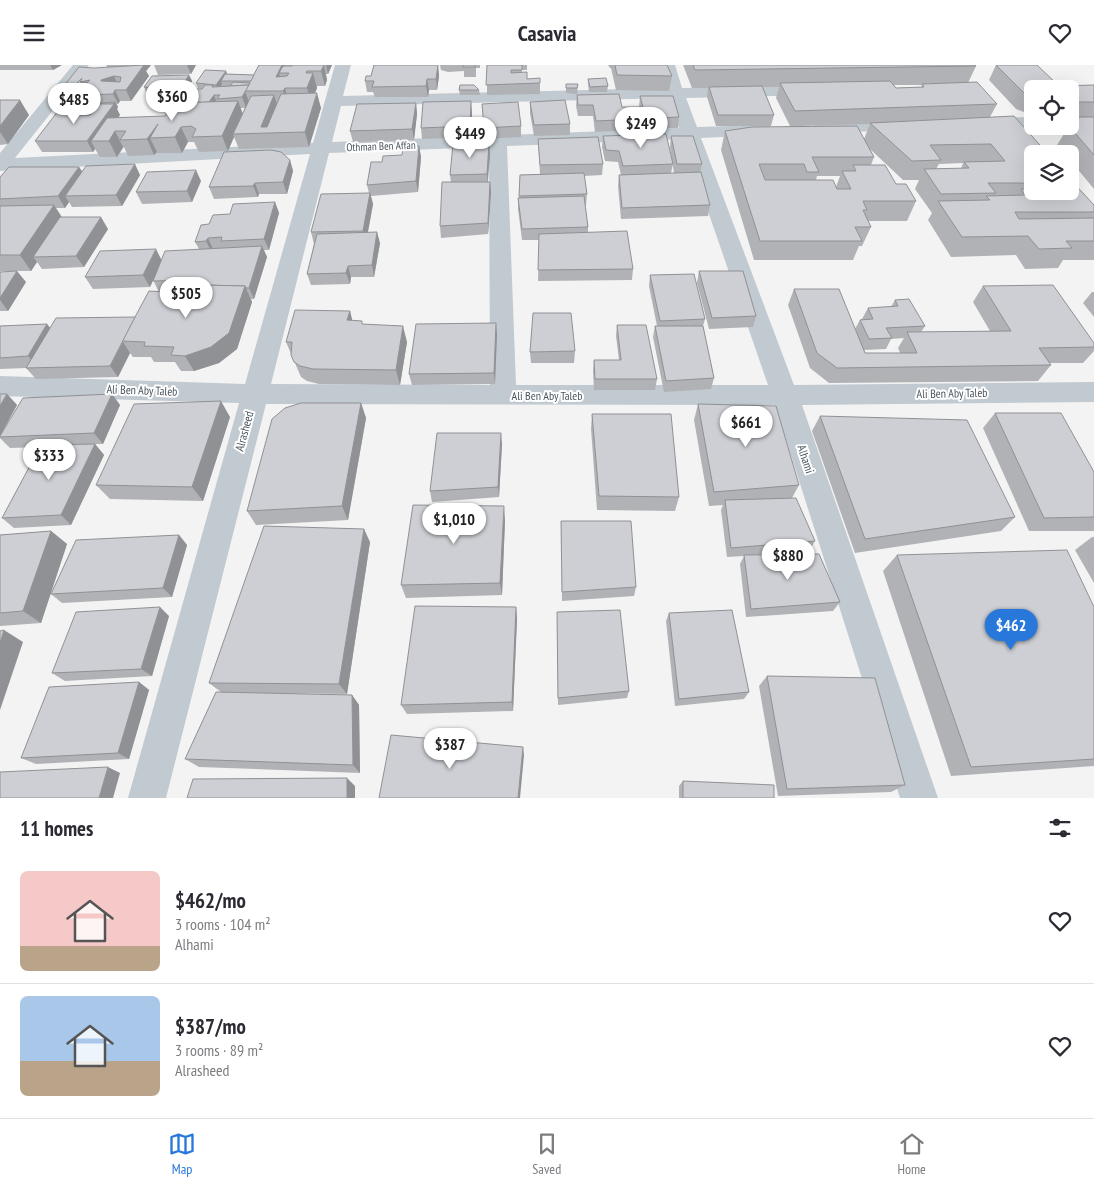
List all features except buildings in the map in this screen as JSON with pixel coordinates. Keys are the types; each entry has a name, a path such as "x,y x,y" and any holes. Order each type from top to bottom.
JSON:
{"street":[{"path":"0,165 81,65"},
{"name":"Alrasheed","path":"147,798 343,65"},
{"name":"Alhami","path":"668,65 675,92 785,395 919,798"},
{"path":"333,101 833,90"},
{"path":"996,115 1014,138"},
{"path":"963,124 996,115 1024,120"},
{"path":"1079,121 1094,120"},
{"path":"807,129 924,125"},
{"name":"Othman Ben Affan","path":"0,165 320,148 778,130"},
{"path":"498,141 503,395"},
{"name":"Ali Ben Aby Taleb","path":"0,386 254,394 785,395 1094,392"}]}
